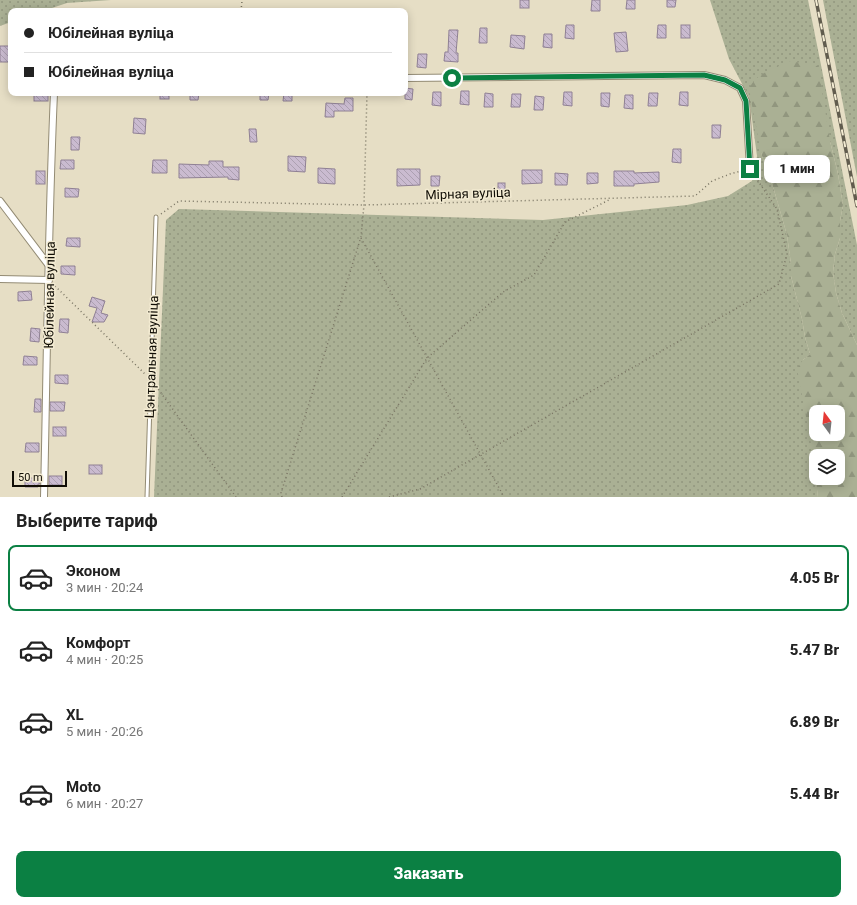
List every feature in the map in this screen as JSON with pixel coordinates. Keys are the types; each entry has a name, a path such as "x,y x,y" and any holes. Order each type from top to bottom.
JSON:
{"street":[{"path":"408,78 704,75 725,80 740,88 746,101 750,169"},
{"name":"Юбілейная вуліца","path":"44,497 50,267 50,193 54,96"},
{"path":"0,201 50,267"},
{"path":"0,279 49,280"}],"lane":[{"name":"Цэнтральная вуліца","path":"147,497 156,217"}],"path":[{"path":"241,8 242,1"},
{"path":"282,497 361,237 364,206 367,96"},
{"path":"389,497 420,489 778,284 787,254 777,209 750,169"},
{"name":"Мірная вуліца","path":"156,217 179,201 364,206 695,196 712,181 730,174 750,169"},
{"path":"342,497 427,358 503,292 534,275 565,222 612,198"},
{"path":"361,237 504,497"}],"green space":[{"path":"0,0 111,0 67,3 52,8 8,8 8,23 0,26"},
{"path":"710,0 808,0 857,245 857,345 842,313 836,293 833,272 835,254 840,238 840,221 843,205 838,174 830,141 761,153 774,190 787,235 791,276 810,354 803,360 809,415 809,441 812,441 813,449 809,449 809,485 817,485 818,497 154,497 166,220 179,209 543,220 687,205 728,196 752,181 757,156 749,97 729,59"},
{"path":"823,0 857,0 857,177"},
{"path":"790,61 818,66 830,141 838,174 843,205 840,221 840,238 835,254 833,272 836,293 842,313 857,345 857,497 818,497 816,485 845,485 845,449 812,449 810,441 845,441 845,405 809,405 809,433 797,368 810,354 791,276 787,235 774,190 761,153 749,89 756,79 772,69"}],"building":[{"path":"520,0 529,0 529,8 520,8"},
{"path":"592,0 600,0 600,11 591,11"},
{"path":"627,0 635,0 635,9 626,9"},
{"path":"667,0 676,0 675,7 667,7"},
{"path":"566,25 574,25 574,39 565,38"},
{"path":"658,25 666,25 666,38 657,38"},
{"path":"681,25 690,25 690,38 681,38"},
{"path":"480,28 487,28 487,43 479,43"},
{"path":"449,30 458,30 456,53 458,53 458,62 444,61 445,52 448,52"},
{"path":"626,32 628,51 616,52 614,33"},
{"path":"544,34 552,34 552,48 543,47"},
{"path":"511,35 525,36 524,49 510,47"},
{"path":"0,46 8,46 8,62 0,62"},
{"path":"418,54 427,54 426,68 417,67"},
{"path":"408,88 413,89 412,100 405,99 405,96 408,96"},
{"path":"461,91 469,91 469,105 460,104"},
{"path":"433,92 441,92 441,106 432,105"},
{"path":"564,92 572,92 572,106 563,105"},
{"path":"680,92 688,92 688,106 679,105"},
{"path":"485,93 493,94 493,107 484,107"},
{"path":"601,93 610,93 609,107 601,106"},
{"path":"649,93 658,93 657,106 648,106"},
{"path":"512,94 521,94 520,107 511,107"},
{"path":"625,95 633,95 633,109 624,108"},
{"path":"34,96 48,96 48,101 34,101"},
{"path":"160,96 169,96 169,99 160,99"},
{"path":"190,96 199,96 198,100 190,100"},
{"path":"260,96 269,96 268,100 260,100"},
{"path":"284,96 292,96 292,101 283,101"},
{"path":"535,96 544,97 543,110 534,110"},
{"path":"345,98 353,98 353,111 334,111 334,117 325,117 326,103 344,104"},
{"path":"134,118 146,119 145,134 133,133"},
{"path":"712,125 721,125 720,138 712,138"},
{"path":"249,129 256,129 257,142 250,142"},
{"path":"71,137 80,137 79,150 71,150"},
{"path":"673,149 681,149 681,163 672,162"},
{"path":"288,156 306,157 305,172 288,171"},
{"path":"61,160 74,160 74,169 60,169"},
{"path":"153,160 167,160 167,173 152,173"},
{"path":"209,161 223,161 223,167 239,167 239,180 228,179 228,177 179,178 179,164 209,165"},
{"path":"318,168 335,169 335,184 318,183"},
{"path":"397,169 420,169 420,185 397,186"},
{"path":"522,170 542,170 542,183 522,184"},
{"path":"36,171 45,171 45,184 36,184"},
{"path":"614,171 634,171 634,173 659,172 659,182 634,184 634,186 614,186"},
{"path":"555,173 568,174 567,185 555,185"},
{"path":"587,173 598,173 598,183 587,184"},
{"path":"431,176 440,176 439,186 431,186"},
{"path":"498,183 505,183 505,193 498,193"},
{"path":"65,188 79,189 78,197 65,197"},
{"path":"67,238 80,238 80,247 66,246"},
{"path":"61,266 75,266 75,275 61,274"},
{"path":"31,291 32,300 18,301 18,292"},
{"path":"92,297 105,301 101,313 108,315 104,322 92,322 97,308 89,306"},
{"path":"60,319 69,319 68,333 59,332"},
{"path":"31,328 40,329 39,342 30,341"},
{"path":"24,356 37,357 37,365 23,365"},
{"path":"55,375 68,375 68,384 55,383"},
{"path":"35,399 41,399 41,412 34,412"},
{"path":"50,402 65,402 64,411 50,411"},
{"path":"53,427 66,427 66,436 53,436"},
{"path":"26,443 39,443 39,452 25,452"},
{"path":"89,465 102,465 102,474 89,474"},
{"path":"49,476 62,476 62,485 49,485"},
{"path":"25,478 40,478 40,484 38,484 38,487 25,487"}],"railway":[{"path":"816,0 857,206"}],"route":[{"path":"452,78 704,75 725,80 740,88 746,101 750,169"}]}
